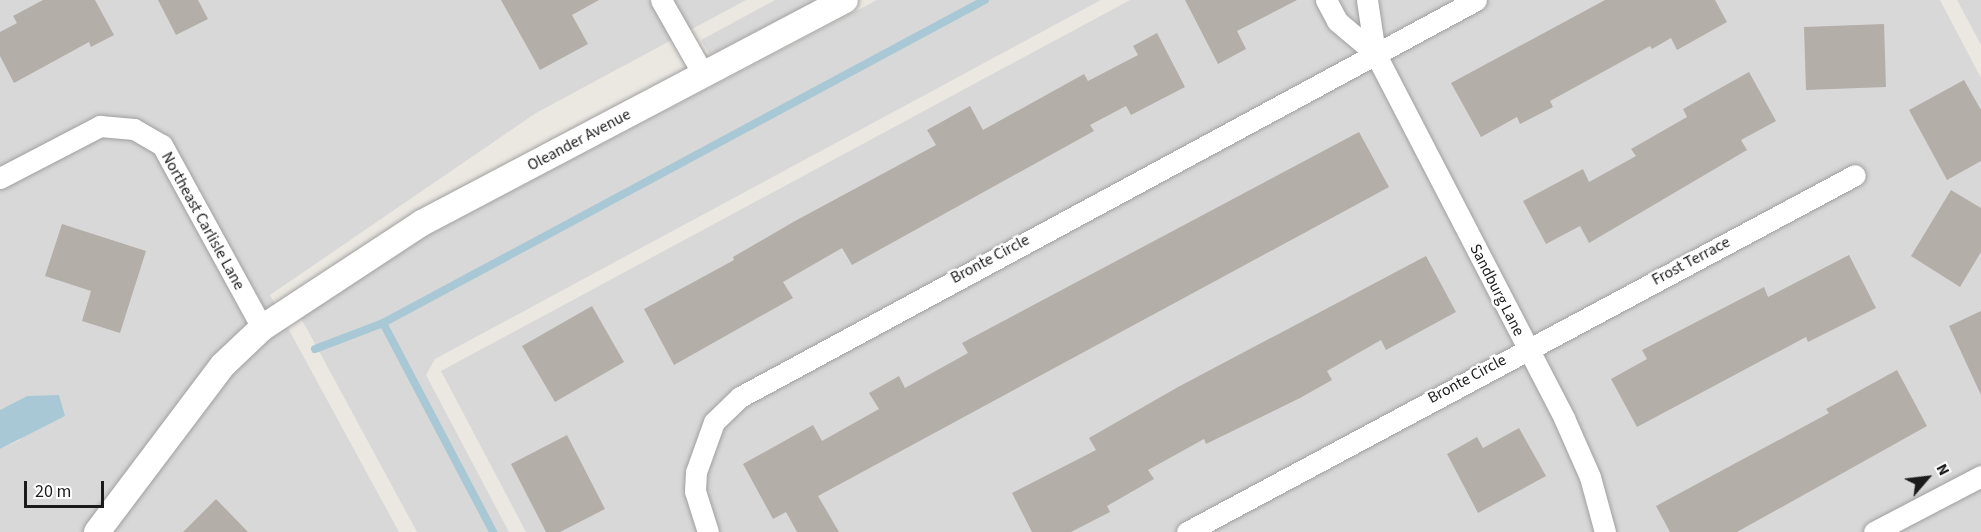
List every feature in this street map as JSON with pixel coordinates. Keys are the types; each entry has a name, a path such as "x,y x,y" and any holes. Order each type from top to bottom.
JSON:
{"street":[{"path":"661,0 703,74"},
{"name":"Oleander Avenue","path":"97,532 223,365 262,328 422,223 845,0"},
{"name":"Sandburg Lane","path":"1326,0 1338,21 1376,53"},
{"name":"Sandburg Lane","path":"1367,0 1376,53 1586,467 1605,532"},
{"name":"Bronte Circle","path":"708,532 696,491 696,472 714,422 740,397 1476,0"},
{"name":"Northeast Carlisle Lane","path":"0,178 100,126 134,129 162,144 262,328"},
{"name":"Frost Terrace","path":"1527,347 1855,175"},
{"name":"Bronte Circle","path":"1187,532 1527,347"},
{"path":"1874,532 1981,476"}],"shaded area":[{"path":"0,0 746,0 536,113 270,295 399,532 0,532 0,449 20,440 27,396 0,410"},
{"path":"775,0 816,0 710,55 701,40"},
{"path":"877,0 1101,0 435,359 426,375 509,532 417,532 301,318 429,235"},
{"path":"1130,0 1940,0 1981,78 1981,532 526,532 441,371"},
{"path":"1957,0 1981,0 1981,45"}],"water":[{"path":"59,395 65,416 0,449 0,410 27,396"}],"building":[{"path":"43,0 95,0 114,35 91,47 89,42 14,83 0,56 0,32 17,23 13,16"},
{"path":"158,0 198,0 208,19 176,35"},
{"path":"501,0 599,0 572,15 588,44 540,70"},
{"path":"1185,0 1297,0 1237,31 1246,49 1218,64"},
{"path":"1605,0 1715,0 1727,22 1677,50 1671,38 1652,49 1650,46 1550,101 1553,107 1520,124 1517,117 1481,137 1451,83"},
{"path":"1884,24 1886,87 1806,90 1804,27"},
{"path":"1157,33 1185,87 1131,115 1126,106 1090,125 1094,131 852,265 842,248 783,282 793,298 674,365 644,309 734,260 733,257 795,221 936,145 927,130 970,106 983,130 1084,74 1088,81 1138,55 1133,46"},
{"path":"1749,72 1776,121 1741,140 1747,150 1589,243 1580,226 1546,244 1523,201 1583,169 1589,182 1636,156 1631,149 1687,117 1683,109"},
{"path":"1964,80 1981,110 1981,161 1947,180 1909,110"},
{"path":"1359,132 1389,187 818,496 839,532 797,532 786,512 773,519 743,464 813,425 822,441 879,409 869,393 899,376 905,388 968,353 962,343"},
{"path":"1951,190 1981,208 1981,252 1960,287 1911,256"},
{"path":"62,224 146,251 120,333 82,321 91,291 45,276"},
{"path":"1849,255 1876,308 1808,342 1806,337 1637,427 1611,379 1647,359 1642,350 1764,287 1768,297"},
{"path":"1426,256 1456,312 1386,350 1381,340 1327,371 1332,380 1300,398 1206,444 1204,439 1148,470 1154,479 1107,506 1110,512 1071,532 1032,532 1012,493 1096,450 1089,438 1178,387"},
{"path":"592,306 624,362 555,402 522,346"},
{"path":"1981,311 1981,395 1949,326"},
{"path":"1897,370 1927,426 1737,532 1670,532 1656,506 1829,413 1826,409"},
{"path":"1519,428 1546,476 1478,513 1447,454 1477,437 1483,448"},
{"path":"567,435 605,509 560,532 546,532 511,464"},
{"path":"216,499 248,532 183,532"}],"waterway":[{"path":"315,349 383,323 985,0"},
{"path":"383,323 493,532"}]}
